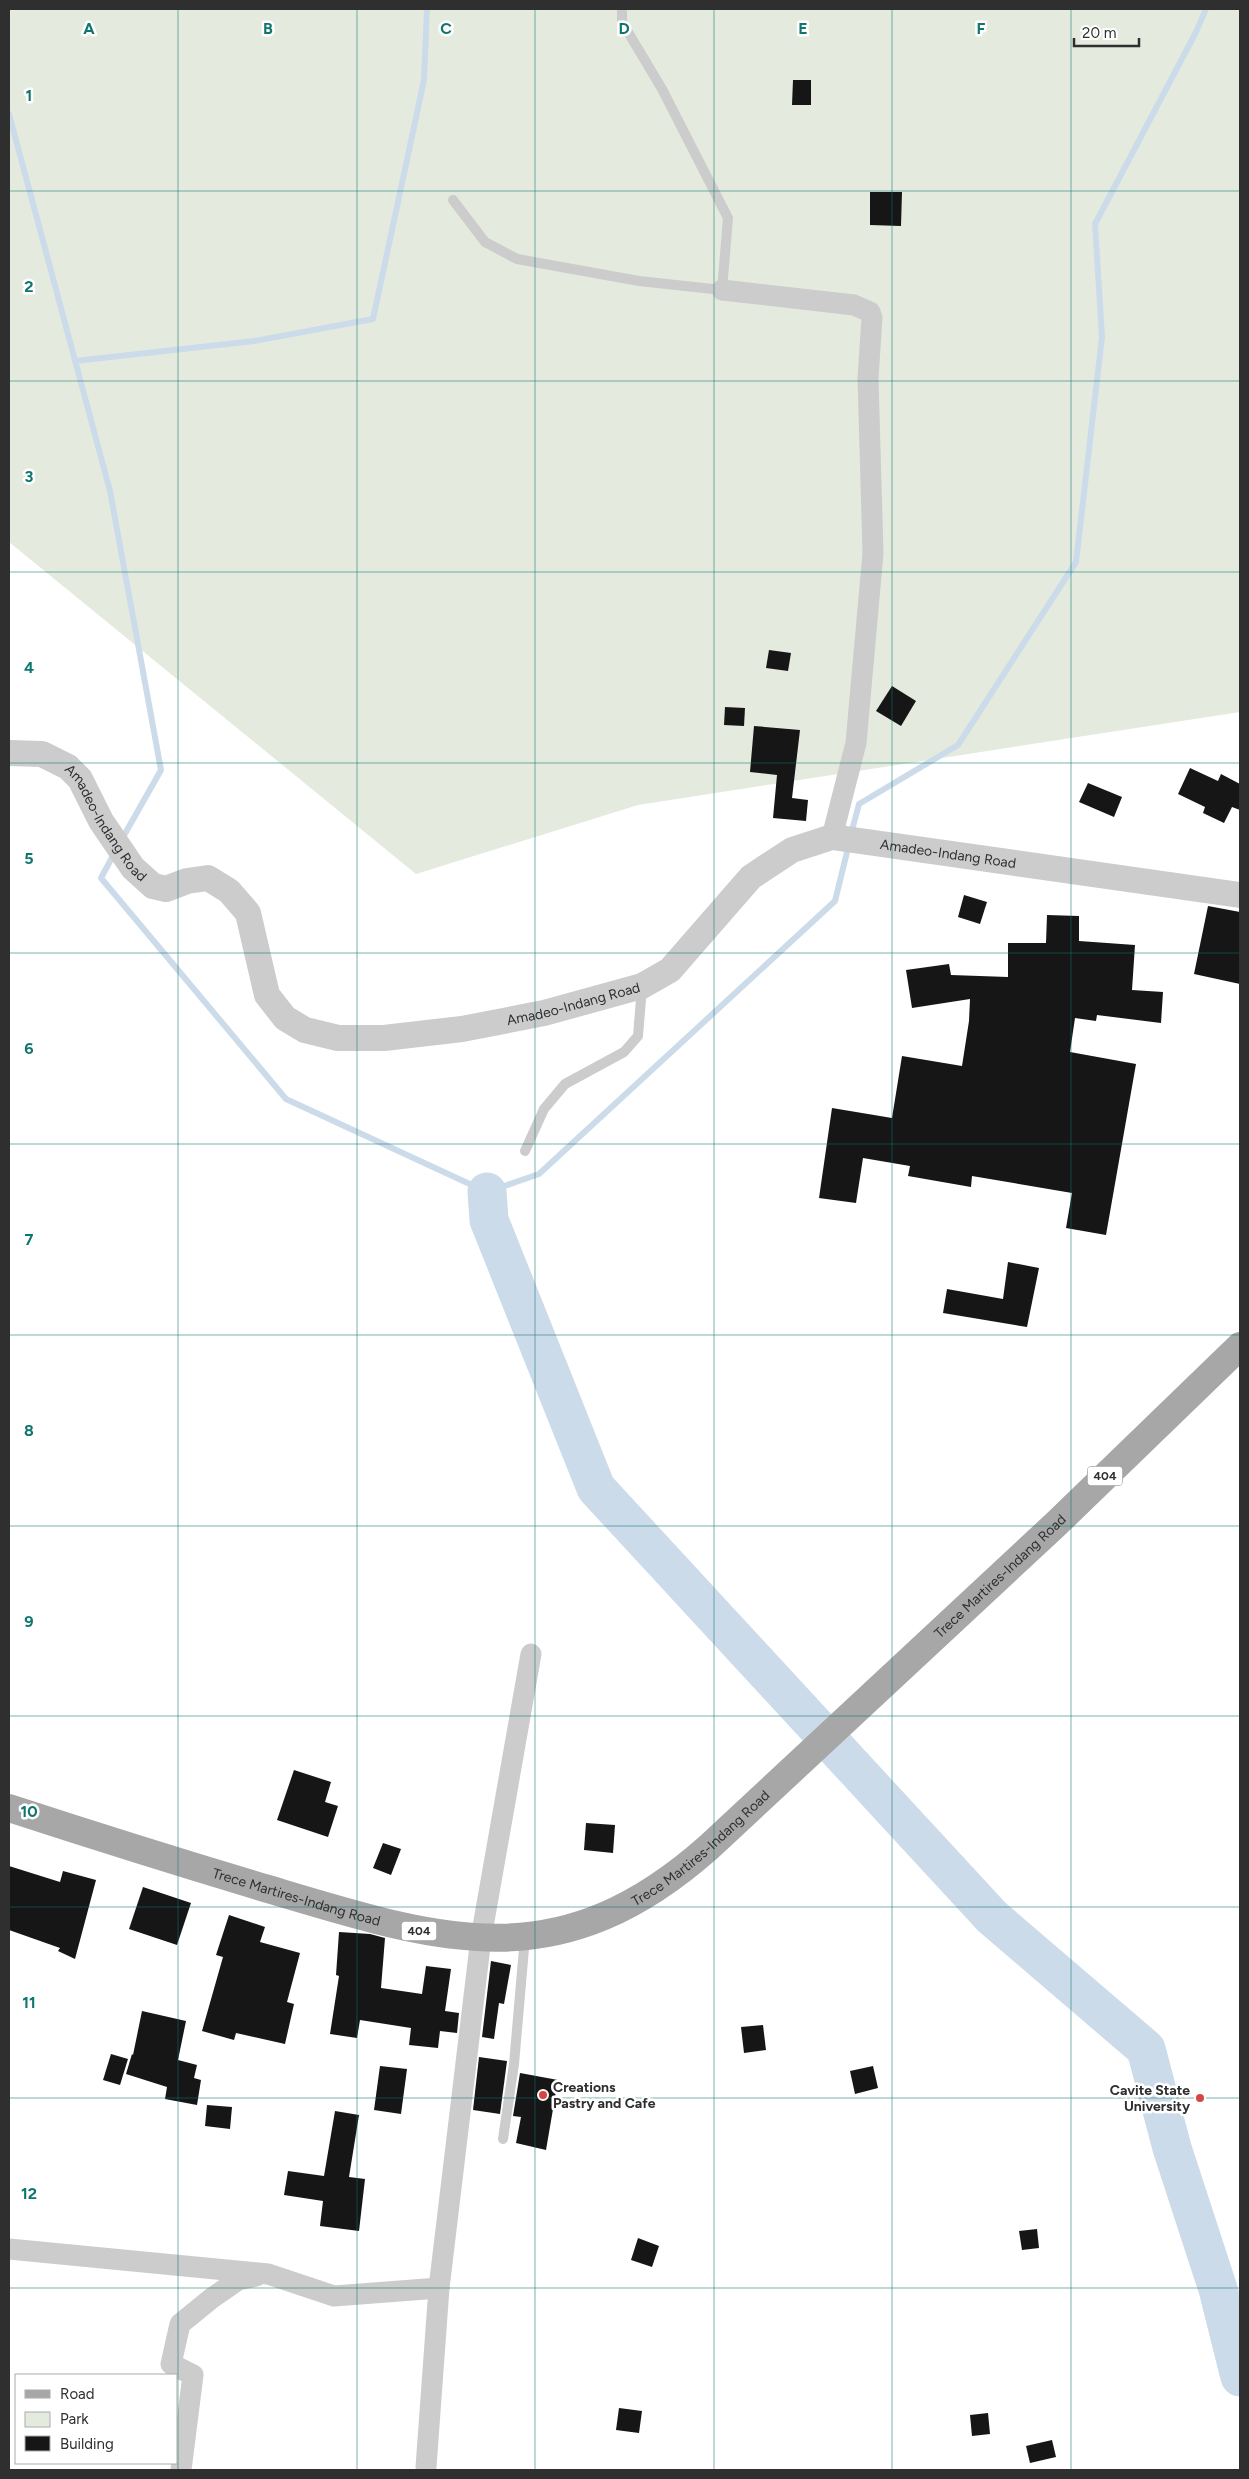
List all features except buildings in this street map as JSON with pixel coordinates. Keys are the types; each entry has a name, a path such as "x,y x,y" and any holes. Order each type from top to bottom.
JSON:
{"main road":[{"name":"Trece Martires-Indang Road","path":"9,1808 205,1870 370,1919 430,1933 481,1938 525,1937 586,1924 649,1893 691,1862 897,1673 1240,1346"}],"street":[{"path":"722,290 854,305 870,312 872,318 868,378 872,554 856,743 836,836"},
{"name":"Amadeo-Indang Road","path":"9,753 42,754 68,767 80,779 101,821 132,868 152,886 166,889 187,881 208,878 229,892 248,914 267,995 285,1018 305,1030 338,1038 384,1038 462,1029 544,1013 642,986 670,970 751,877 792,850 836,836 1240,895"},
{"path":"426,2467 439,2288 481,1938 530,1654"},
{"path":"9,2250 268,2274 334,2296 439,2288"},
{"path":"181,2470 193,2375 171,2364 180,2324 238,2280 268,2274"}],"lane":[{"path":"453,200 485,242 516,259 639,281 722,290 728,218 662,89 622,22 622,9"},
{"path":"525,1151 544,1109 566,1084 624,1052 638,1036 642,986"},
{"path":"503,2139 514,2064 525,1937"}],"green space":[{"path":"9,9 1240,9 1240,712 638,805 416,874 9,542"}],"waterway":[{"path":"75,361 254,341 373,319 424,80 427,9"},
{"path":"851,834 859,804 958,745 1076,562 1102,337 1095,224 1195,34 1206,9"},
{"path":"9,114 110,491 161,770 122,839"},
{"path":"115,852 101,878 286,1099 487,1192 539,1174 835,901 849,844"},
{"path":"487,1192 489,1220 596,1488 992,1917 1146,2049 1172,2148 1218,2289 1240,2377"}],"place":[{"name":"Creations Pastry and Cafe","path":"543,2095"},
{"name":"Cavite State University","path":"1200,2098"}]}
